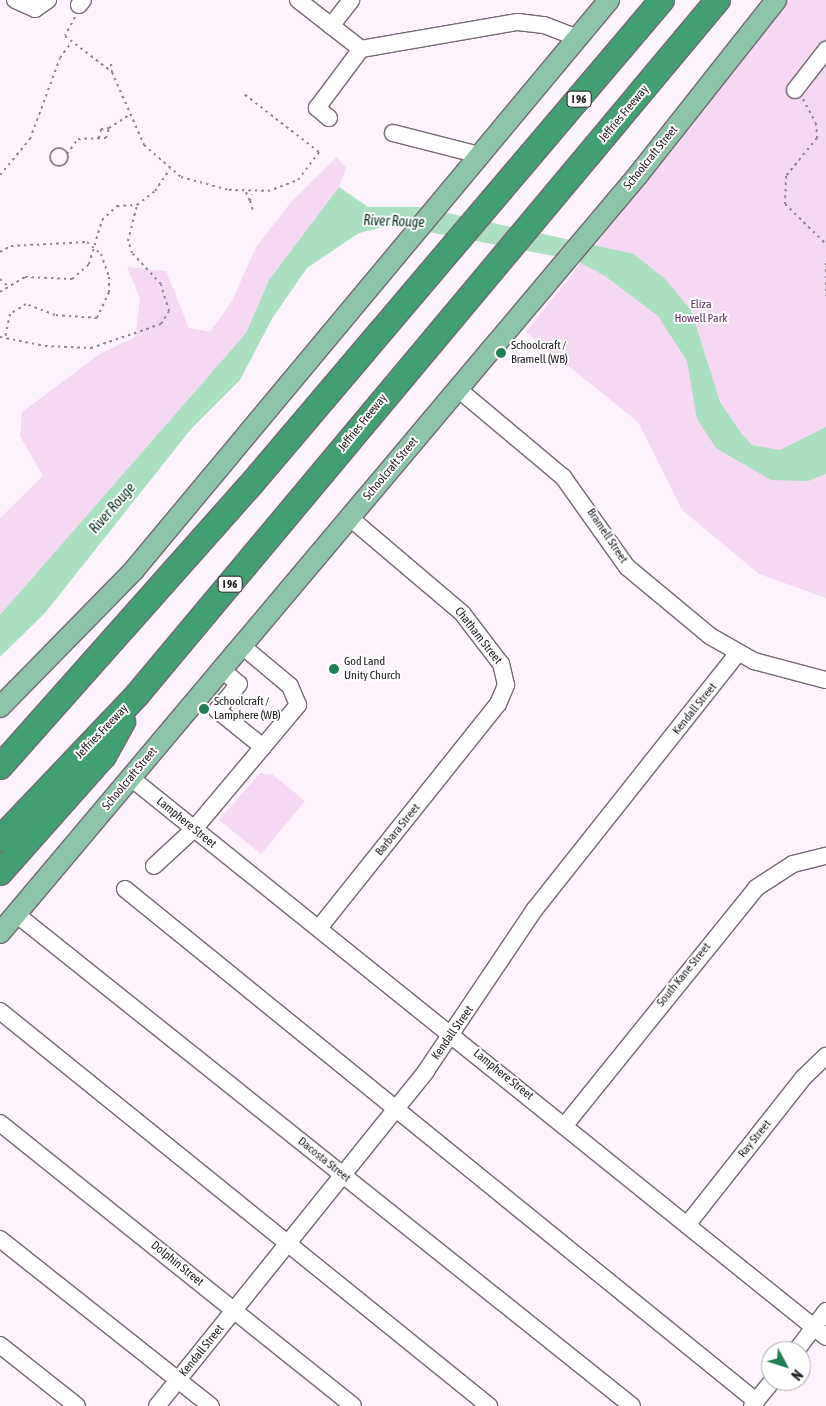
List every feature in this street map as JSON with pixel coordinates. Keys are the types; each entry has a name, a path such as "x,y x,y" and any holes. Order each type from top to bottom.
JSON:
{"highway":[{"name":"I 96","path":"0,767 93,667 396,317 662,0"},
{"name":"Jeffries Freeway","path":"0,839 137,695 442,327 554,199 718,0"},
{"path":"0,742 40,702 93,667"},
{"path":"0,873 104,756 137,695"}],"main road":[{"path":"0,707 134,570 348,310 609,0"},
{"name":"Schoolcraft Street","path":"0,933 596,224 776,0"}],"street":[{"path":"15,0 42,4"},
{"path":"298,0 361,49"},
{"path":"331,26 351,0"},
{"path":"318,109 361,49 518,22 544,24 578,38"},
{"path":"795,90 826,50"},
{"path":"393,133 479,155"},
{"name":"Bramell Street","path":"458,389 574,489 615,553 641,581 738,653 780,670 826,680"},
{"name":"Chatham Street","path":"350,518 462,613 501,664 503,695 476,731"},
{"path":"154,866 194,829 298,705 290,686 241,645"},
{"name":"Kendall Street","path":"157,1406 453,1035 536,909 738,653"},
{"path":"221,669 239,684 217,710 262,747"},
{"name":"Barbara Street","path":"319,928 476,731"},
{"name":"Lamphere Street","path":"131,778 565,1125 820,1332"},
{"name":"South Kane Street","path":"565,1125 756,888 794,864 826,856"},
{"path":"125,889 754,1403 764,1391"},
{"name":"Dacosta Street","path":"16,914 632,1406"},
{"path":"0,1011 489,1406"},
{"name":"Ray Street","path":"687,1225 803,1078 826,1056"},
{"name":"Dolphin Street","path":"0,1123 353,1406"},
{"path":"0,1239 211,1406"},
{"path":"809,1341 820,1332 826,1311"},
{"path":"0,1344 77,1406"}],"path":[{"path":"79,7 64,33 71,43 112,72"},
{"path":"0,175 30,139 60,58 71,43"},
{"path":"111,64 112,72 129,115 144,146 170,169 190,181 252,193 290,184 320,152 244,94"},
{"path":"795,90 810,106 817,138 786,176 785,204 826,244"},
{"path":"99,138 101,129 109,128 129,115"},
{"path":"67,154 57,149 50,160 63,165 67,154 78,139 106,138 109,128"},
{"path":"0,292 7,285 25,277 72,279 89,264 98,228 109,212 117,206 137,205 155,190 170,169"},
{"path":"246,192 253,210"},
{"path":"250,200 252,193"},
{"path":"0,337 45,346 91,348 161,324 169,311 161,284 129,247 137,205"},
{"path":"0,252 11,246 83,242 94,246 109,278 109,292 97,318 55,315 26,304 10,314 5,337"},
{"path":"826,263 826,296"},
{"path":"0,280 7,285"}],"green space":[{"name":"Eliza Howell Park","path":"789,0 826,0 826,598 759,574 682,510 638,422 526,332"},
{"path":"337,157 346,168 339,187 269,280 246,333 0,615 0,518 43,476 20,436 22,412 101,353 135,337 140,298 127,267 166,271 189,328 210,332 232,301 256,247 292,201"},
{"path":"260,773 272,774 305,801 261,854 219,820"}],"water":[{"name":"River Rouge","path":"339,187 368,207 420,207 634,254 665,279 691,310 720,402 741,433 752,445 780,450 826,427 826,474 808,481 771,480 716,448 697,419 687,361 658,316 605,276 575,260 392,225 359,233 307,268 273,317 240,380 191,429 45,613 0,657 0,615 246,333 269,280"}],"place":[{"name":"Schoolcraft / Bramell (WB)","path":"501,353"},
{"name":"God Land Unity Church","path":"334,669"},
{"name":"Schoolcraft / Lamphere (WB)","path":"204,709"}]}
